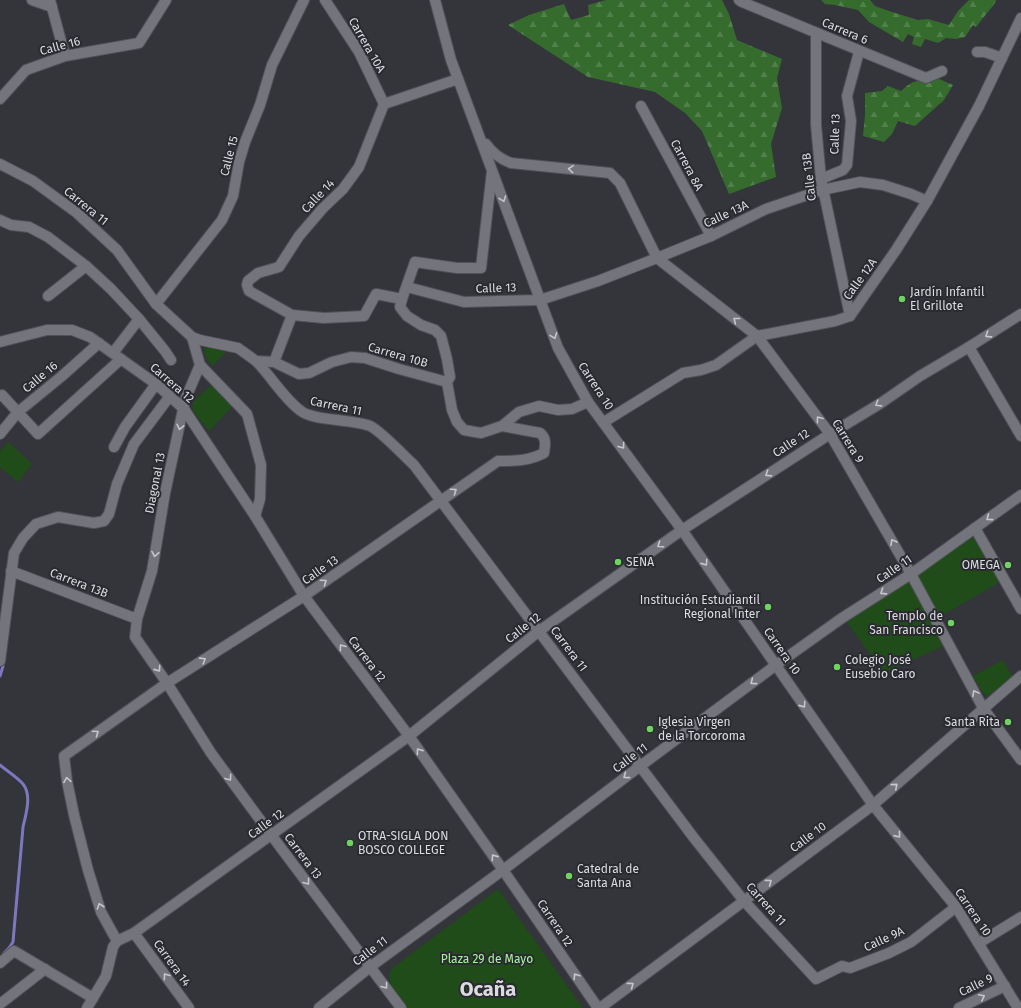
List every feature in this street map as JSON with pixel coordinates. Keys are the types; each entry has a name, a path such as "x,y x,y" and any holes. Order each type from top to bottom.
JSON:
{"street":[{"path":"32,0 51,3 65,56"},
{"name":"Calle 16","path":"0,99 26,70 65,56 139,43 166,0"},
{"name":"Calle 15","path":"156,304 222,220 233,196 239,162 245,142 260,105 272,65 304,0"},
{"name":"Carrera 10A","path":"325,0 359,52 384,104"},
{"path":"435,0 451,60 480,136"},
{"name":"Carrera 6","path":"739,0 859,52 926,78 942,71"},
{"name":"Calle 12A","path":"604,422 683,373 701,370 716,365 757,336 834,321 850,316 896,250 927,201 978,106 1021,18"},
{"name":"Calle 13B","path":"816,33 816,124 821,184 850,316"},
{"name":"Calle 13","path":"821,184 847,165 851,121 847,96 859,52"},
{"path":"977,52 986,52 1002,58"},
{"path":"384,104 458,79"},
{"name":"Calle 14","path":"292,315 250,291 247,285 248,281 258,274 279,267 299,236 323,208 343,189 359,167 384,104"},
{"name":"Carrera 8A","path":"641,106 711,236"},
{"name":"Carrera 10","path":"480,136 558,348 588,402 682,530 873,805 956,907 1018,1008"},
{"name":"Carrera 9","path":"480,136 491,152 499,158 511,163 610,173 620,183 657,258 757,336 830,434 911,574 983,708 1021,760"},
{"name":"Carrera 11","path":"0,164 33,181 77,213 118,250 156,304 192,337 238,348 256,361 302,412 319,417 370,426 378,431 414,465 694,838 744,901 816,979"},
{"path":"492,169 481,268 457,268 416,262 400,307 407,316 421,325 435,330 441,336 450,377 448,382 452,410 457,422 464,430 481,433 502,426 519,412 539,406 558,410 572,409 588,402"},
{"name":"Calle 13A","path":"540,300 598,281 711,236 821,184 860,182 883,185 927,201"},
{"path":"0,220 11,225 29,227 48,237 86,266 111,289 139,319 171,360"},
{"path":"48,296 86,266"},
{"name":"Calle 13","path":"407,286 464,302 540,300"},
{"path":"256,361 274,362 292,315 324,318 364,316 376,294 402,299"},
{"name":"Calle 12","path":"117,941 134,933 272,836 409,736 539,631 682,530 920,376 969,348 1021,314"},
{"path":"113,353 139,319"},
{"name":"Carrera 12","path":"0,342 47,330 72,330 90,337 122,359 156,384 184,409 255,516 304,596 409,736 599,1008"},
{"path":"192,337 200,365 247,414 261,466 260,499 255,516"},
{"name":"Calle 16","path":"0,434 18,412 99,343"},
{"path":"969,348 1021,436"},
{"name":"Carrera 10B","path":"274,362 299,374 310,373 332,362 351,357 365,358 398,369 448,382"},
{"path":"0,396 2,395 38,434 122,359"},
{"name":"Diagonal 13","path":"135,637 137,619 152,571 165,493 186,400 200,365"},
{"path":"114,447 125,427 156,384"},
{"path":"0,660 5,591 11,571 14,553 23,538 36,524 58,517 94,523 104,521 109,514 117,484 134,444 170,396"},
{"name":"Calle 13","path":"117,941 102,912 88,870 68,788 64,756 167,683 304,596 498,461 535,458 544,453 545,442 540,433 502,426"},
{"name":"Calle 11","path":"319,1008 370,967 503,870 776,665 842,618 911,574 1021,495"},
{"path":"975,528 1021,608"},
{"name":"Carrera 13B","path":"11,571 137,619"},
{"name":"Carrera 13","path":"135,637 167,683 211,752 401,1008"},
{"name":"Calle 10","path":"599,1008 873,805 1021,676"},
{"name":"Calle 9A","path":"816,979 842,966 850,968 889,953 911,942 956,907"},
{"path":"979,943 1021,917"},
{"name":"Carrera 14","path":"134,933 189,1008"},
{"path":"87,1008 106,976 113,947 117,941"},
{"path":"0,963 14,951 93,998"},
{"path":"0,1004 45,969"},
{"name":"Calle 9","path":"959,1008 1005,986"}],"green space":[{"path":"606,0 722,0 729,14 737,40 782,59 777,78 782,108 771,144 776,177 729,194 702,131 685,113 655,92 588,77 508,25 529,15 564,4 571,20 589,15 588,5"},
{"path":"821,0 870,0 875,6 889,11 918,20 928,19 949,25 958,11 969,0 996,0 976,27 973,25 965,37 956,39 946,38 938,43 925,39 921,47 912,44 914,37 908,34 903,42 869,22 858,10 825,4"},
{"path":"939,79 953,85 944,100 915,126 898,121 892,134 884,142 863,136 865,93 882,91 888,86 901,91 915,81"},
{"path":"210,345 226,352 212,366 206,358 204,349"},
{"path":"210,386 214,386 234,405 209,431 193,411 193,402"},
{"path":"8,442 32,464 18,482 0,467 0,452"},
{"path":"977,528 1003,580 938,618 950,643 884,673 845,620"},
{"path":"1003,660 1012,676 988,696 983,693 973,676"},
{"name":"Plaza 29 de Mayo","path":"498,889 583,1008 406,1008 390,986 389,975 391,969"}],"waterway":[{"path":"0,676 3,666"},
{"path":"0,765 23,784 26,788 28,799 23,827 13,942 4,953"}],"place":[{"name":"Jardín Infantil El Grillote","path":"902,299"},
{"name":"SENA","path":"618,562"},
{"name":"OMEGA","path":"1008,565"},
{"name":"Institución Estudiantil Regional Inter","path":"768,607"},
{"name":"Templo de San Francisco","path":"951,623"},
{"name":"Colegio José Eusebio Caro","path":"837,667"},
{"name":"Santa Rita","path":"1008,722"},
{"name":"Iglesia Virgen de la Torcoroma","path":"650,729"},
{"name":"OTRA-SIGLA DON BOSCO COLLEGE","path":"350,843"},
{"name":"Catedral de Santa Ana","path":"569,876"}],"district":[{"name":"Ocaña","path":"488,989"}]}
